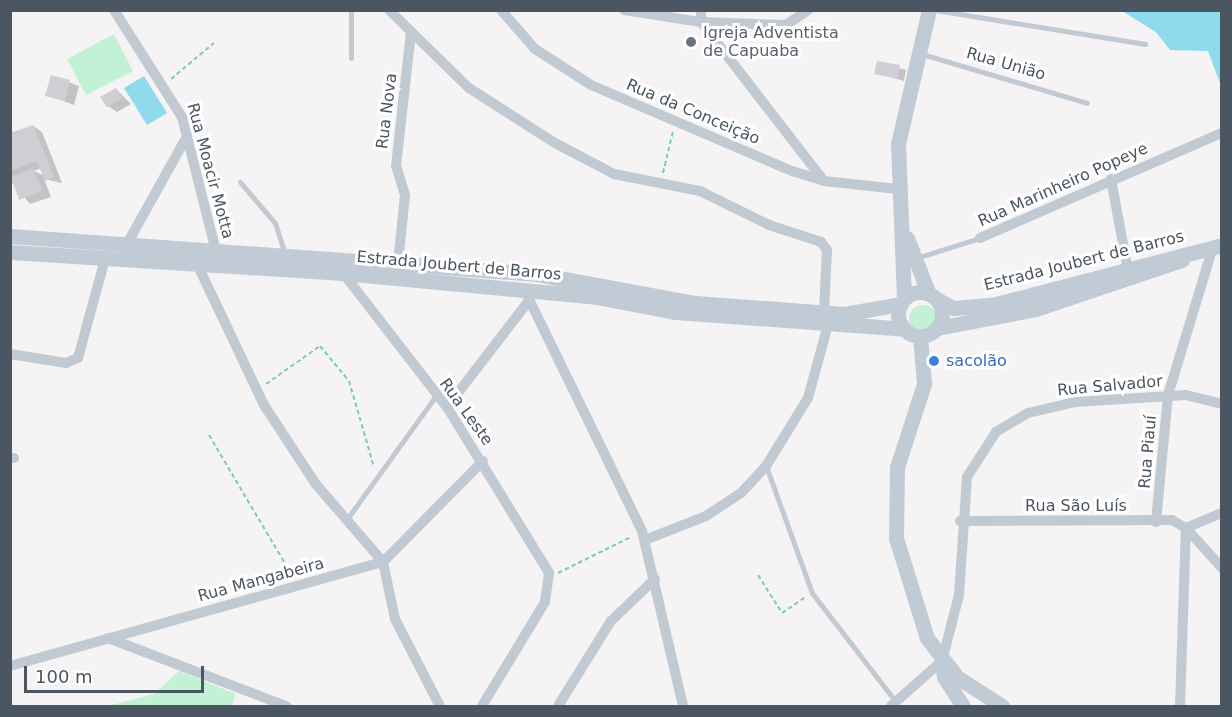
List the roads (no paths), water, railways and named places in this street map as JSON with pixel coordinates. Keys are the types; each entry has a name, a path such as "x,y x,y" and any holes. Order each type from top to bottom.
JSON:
{"main road":[{"path":"902,226 914,259 942,314 937,328 920,336 904,329 902,226 898,189 902,114 929,10"},
{"name":"Estrada Joubert de Barros","path":"10,236 537,274 695,303 904,329"},
{"name":"Estrada Joubert de Barros","path":"932,297 954,308 992,305 1127,266 1216,248"},
{"name":"Estrada Joubert de Barros","path":"937,328 1036,309 1154,273 1216,248"},
{"name":"Estrada Joubert de Barros","path":"10,252 198,266 343,273 675,312 826,319 877,312 903,301"},
{"path":"903,301 932,297"},
{"path":"920,336 924,384 897,467 894,510 918,615 942,661 944,677 963,706"},
{"path":"942,661 1002,706"}],"street":[{"name":"Rua Moacir Motta","path":"114,10 164,84 187,136 216,251"},
{"path":"389,10 469,88 529,128 615,174 661,181 700,191 825,245 826,319 808,398 766,466 741,493 706,516 644,536"},
{"name":"Rua da Conceição","path":"501,10 535,49 591,85 675,122 824,182 898,189"},
{"path":"624,10 701,22 786,25 808,10"},
{"path":"701,10 701,22 824,182"},
{"name":"Rua Nova","path":"398,263 405,195 396,166 411,32"},
{"name":"Rua Marinheiro Popeye","path":"980,238 1221,133"},
{"path":"127,244 187,136"},
{"path":"1111,179 1127,266"},
{"name":"Rua Piauí","path":"1156,522 1168,395 1216,248"},
{"path":"10,354 66,363 78,358 105,259"},
{"path":"198,266 256,392 345,522 383,562 395,619 440,706"},
{"name":"Rua Leste","path":"343,273 447,407 483,461 549,577 539,613 482,706"},
{"path":"447,407 526,296 590,417 644,536 683,706"},
{"name":"Rua Salvador","path":"942,661 959,595 960,521 967,477 978,454 1012,420 1075,402 1168,395 1221,404"},
{"path":"383,562 483,461"},
{"path":"1186,528 1221,513"},
{"name":"Rua São Luís","path":"960,521 1156,522 1172,520 1186,528"},
{"path":"1186,528 1221,568"},
{"path":"1180,706 1186,528"},
{"name":"Rua Mangabeira","path":"10,666 383,562"},
{"path":"558,706 611,621 655,579"},
{"path":"108,638 286,706"},
{"path":"893,704 942,661"}],"lane":[{"path":"351,10 351,58"},
{"path":"935,10 1145,44"},
{"name":"Rua União","path":"918,52 1088,103"},
{"path":"240,182 275,223 286,255"},
{"name":"Rua Marinheiro Popeye","path":"914,259 980,238"},
{"path":"345,522 437,394"},
{"path":"766,466 812,593 893,704"}],"water":[{"path":"1122,11 1221,11 1221,86 1208,51 1170,50 1156,32"},
{"path":"144,76 167,113 147,125 124,88"}],"place":[{"name":"Igreja Adventista de Capuaba","path":"691,42"},
{"name":"sacolão","path":"934,361"}]}
